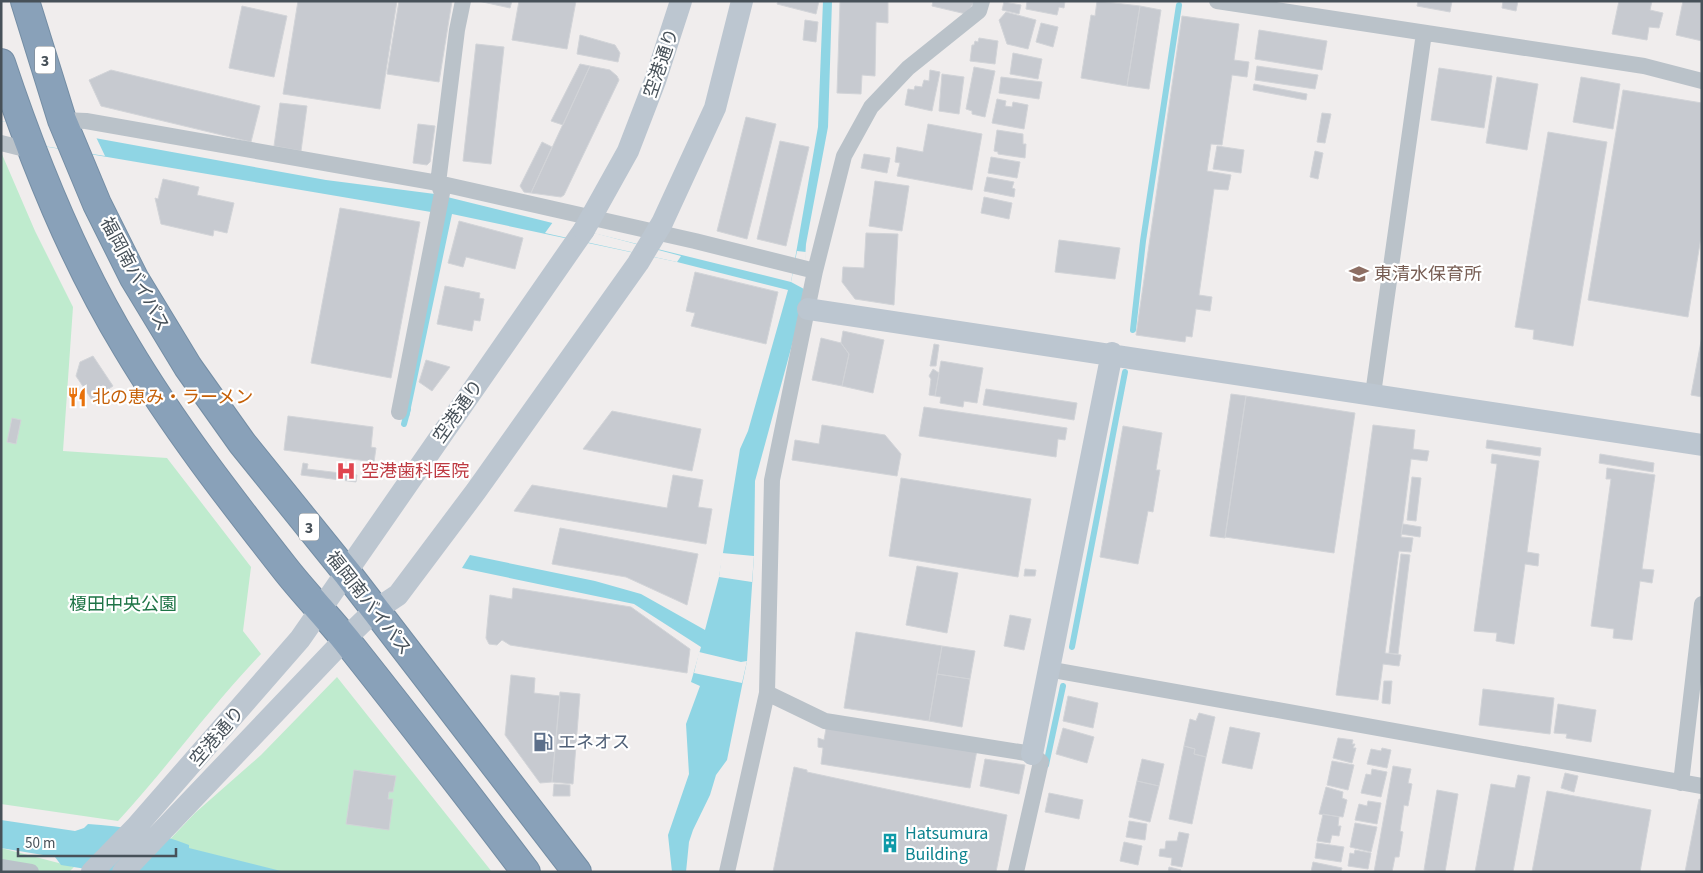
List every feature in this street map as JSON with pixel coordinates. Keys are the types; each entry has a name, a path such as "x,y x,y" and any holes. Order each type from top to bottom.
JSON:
{"highway":[{"name":"福岡南バイパス","path":"25,1 62,120 97,204 134,278 188,367 242,443 347,573 374,611 577,872"},
{"path":"1,63 10,113 33,151 60,220 86,272 126,347 154,392 205,465 284,567 345,639 526,872"}],"street":[{"path":"399,412 438,217 457,30 463,1"},
{"name":"空港通り","path":"92,872 136,827 274,671 321,610 371,534 573,247 628,151 656,81 681,1"},
{"path":"123,872 345,639 374,611 398,595 476,491 638,263 656,233 715,108 742,1"},
{"path":"728,872 766,693 772,480 808,309 811,270 844,156 871,107 908,68 979,11 982,1"},
{"path":"1217,1 1644,66 1702,81"},
{"path":"1373,394 1424,33"},
{"path":"62,120 86,121 440,188 656,233 811,270"},
{"path":"1,143 33,151"},
{"path":"808,309 1112,353 1702,445"},
{"path":"1032,754 1112,353"},
{"path":"1681,783 1702,604"},
{"path":"1048,669 1702,786"},
{"path":"766,693 825,721 1032,754 1041,762 1016,872"},
{"path":"1,866 31,872"}],"green space":[{"name":"榎田中央公園","path":"1,152 35,231 73,307 63,451 167,458 251,567 243,631 261,654 118,821 1,804"},
{"path":"337,677 492,872 139,872 195,813 261,755"},
{"path":"1,848 74,867 69,872 1,872"}],"water":[{"path":"823,1 832,1 828,127 806,244 802,308 755,481 754,556 747,661 727,760 716,775 710,795 693,830 689,842 686,872 672,872 668,835 689,774 686,724 700,686 691,682 701,647 634,604 462,568 470,555 595,581 641,594 705,630 719,577 740,449 748,431 788,290 677,262 452,214 409,417 403,417 431,212 1,139 1,121 326,180 435,194 791,282 818,127"},
{"path":"1,820 75,831 84,828 88,824 139,830 177,840 189,845 189,848 285,872 105,872 61,865 55,857 1,848"}],"pier":[{"path":"1,121 96,137 105,156 1,139"},
{"path":"553,222 681,256 677,262 545,233"},
{"path":"797,251 806,252 804,289 791,282"},
{"path":"722,553 754,556 752,582 719,577"},
{"path":"699,652 741,662 747,661 742,683 694,673"}],"building":[{"path":"298,1 397,1 380,109 283,94"},
{"path":"399,1 452,1 439,82 387,74"},
{"path":"478,1 512,1 510,8"},
{"path":"519,1 576,1 567,49 512,40"},
{"path":"778,1 819,1 816,14 777,4"},
{"path":"840,1 888,1 888,23 876,22 875,76 862,75 861,94 837,93"},
{"path":"933,1 975,1 966,14 932,6"},
{"path":"1027,1 1065,1 1064,8 1059,7 1057,15 1026,9"},
{"path":"1097,1 1140,6 1127,86 1081,78 1091,15 1095,16"},
{"path":"1418,1 1452,1 1450,12 1417,6"},
{"path":"1503,1 1518,1 1516,11 1502,8"},
{"path":"1619,1 1652,1 1650,10 1663,13 1659,28 1649,27 1647,40 1612,34"},
{"path":"1683,1 1702,1 1702,41 1676,35"},
{"path":"1004,2 1021,5 1019,14 1002,10"},
{"path":"242,6 287,16 274,77 229,68"},
{"path":"1140,6 1161,10 1149,89 1127,86"},
{"path":"1006,12 1036,20 1028,49 1007,44 999,20"},
{"path":"1182,16 1239,24 1234,60 1249,62 1247,77 1232,75 1222,145 1211,144 1207,171 1231,175 1228,190 1214,189 1199,295 1212,297 1210,311 1196,309 1192,337 1186,336 1185,342 1136,335"},
{"path":"805,20 818,22 816,42 803,40"},
{"path":"1041,23 1058,27 1053,47 1036,42"},
{"path":"1259,30 1327,41 1322,70 1255,59"},
{"path":"580,35 615,45 620,53 618,62 577,54"},
{"path":"979,38 998,41 995,64 970,61 972,45 974,45 975,41 978,42"},
{"path":"476,44 504,47 491,164 463,161"},
{"path":"1013,53 1042,59 1038,79 1010,74"},
{"path":"580,64 590,66 563,125 551,121"},
{"path":"590,66 610,70 619,80 564,195 561,197 531,193"},
{"path":"1257,66 1318,75 1315,89 1255,80"},
{"path":"974,67 995,71 985,117 972,114 972,111 966,109"},
{"path":"1439,68 1492,76 1484,128 1431,120"},
{"path":"111,70 260,106 251,142 101,106 89,80"},
{"path":"930,70 940,72 932,111 905,105 908,89 914,90 915,86 922,87 924,80 929,81"},
{"path":"942,74 964,77 959,114 939,111"},
{"path":"1001,77 1042,82 1039,99 999,93"},
{"path":"1497,77 1538,84 1527,150 1486,143"},
{"path":"1581,77 1620,84 1613,129 1573,122"},
{"path":"1254,84 1307,94 1306,100 1253,90"},
{"path":"1623,90 1702,103 1702,231 1688,317 1588,300"},
{"path":"997,99 1006,101 1005,106 1012,107 1013,102 1028,105 1024,129 992,123"},
{"path":"280,103 307,106 301,151 274,146"},
{"path":"1322,113 1331,114 1325,143 1317,142"},
{"path":"746,117 776,124 747,239 717,231"},
{"path":"418,124 435,126 430,162 427,165 413,163"},
{"path":"928,124 982,134 972,190 897,176 900,163 895,162 897,147 923,152"},
{"path":"997,130 1023,134 1023,144 1026,144 1025,158 998,154 998,152 994,151"},
{"path":"1548,132 1607,142 1573,346 1533,339 1534,330 1515,327"},
{"path":"780,141 809,147 786,246 757,239"},
{"path":"542,142 552,147 531,193 524,192 520,186"},
{"path":"1217,146 1244,150 1241,173 1213,169"},
{"path":"1315,151 1323,153 1318,179 1310,177"},
{"path":"864,154 890,158 887,173 861,168"},
{"path":"991,157 1020,162 1017,178 988,173"},
{"path":"987,177 1014,182 1012,188 1015,189 1014,197 984,191"},
{"path":"163,179 199,187 197,195 234,203 227,233 214,230 213,236 161,224 155,198 158,199"},
{"path":"875,181 909,186 902,231 869,226"},
{"path":"984,197 1012,203 1009,219 981,213"},
{"path":"340,208 420,222 391,378 311,363"},
{"path":"459,221 523,238 515,269 466,257 463,267 448,263"},
{"path":"866,233 898,234 894,305 855,299 842,282 843,267 864,268"},
{"path":"1059,240 1120,248 1115,279 1055,272"},
{"path":"695,272 778,292 766,344 691,326 695,313 686,311"},
{"path":"445,286 480,293 479,298 484,299 480,321 474,320 472,331 437,324"},
{"path":"843,331 884,340 873,393 842,386 849,354 841,343"},
{"path":"1702,336 1702,397 1691,395"},
{"path":"821,338 841,343 849,354 842,386 812,380"},
{"path":"934,344 939,345 936,366 930,366"},
{"path":"93,356 113,386 92,400 76,376 80,362"},
{"path":"426,360 450,367 432,391 419,382"},
{"path":"941,361 983,368 977,403 964,401 963,407 940,403 941,397 935,396"},
{"path":"933,369 939,373 935,396 929,395 931,379 929,376"},
{"path":"986,389 1077,403 1074,420 983,405"},
{"path":"1231,394 1246,396 1225,538 1210,536"},
{"path":"1246,396 1355,413 1334,553 1225,537"},
{"path":"924,407 1067,428 1065,440 1058,439 1056,457 919,436"},
{"path":"612,411 701,429 692,471 583,449"},
{"path":"288,416 373,427 371,447 376,448 374,462 284,450"},
{"path":"12,418 21,420 16,444 7,442"},
{"path":"822,425 885,435 901,454 897,476 792,460 795,440 819,444"},
{"path":"1373,425 1415,430 1413,449 1429,451 1427,461 1411,459 1401,537 1413,538 1411,552 1399,551 1385,653 1401,655 1399,666 1383,664 1378,700 1336,695"},
{"path":"1123,426 1162,433 1156,470 1160,470 1153,512 1148,511 1138,564 1100,557"},
{"path":"1487,440 1541,448 1540,456 1486,448"},
{"path":"1492,454 1539,461 1527,552 1539,554 1538,566 1525,564 1514,644 1496,641 1497,633 1474,631 1497,464 1491,463"},
{"path":"1600,454 1654,463 1653,472 1599,463"},
{"path":"303,463 308,464 307,469 357,475 356,482 301,475"},
{"path":"1607,468 1655,475 1642,569 1654,570 1652,583 1640,581 1632,640 1613,638 1614,629 1591,626 1611,479 1606,479"},
{"path":"673,475 703,480 698,507 712,509 706,544 514,511 532,485 667,508"},
{"path":"1412,477 1421,478 1416,521 1407,520"},
{"path":"901,478 1031,499 1018,577 889,556"},
{"path":"1403,524 1421,527 1420,537 1401,534"},
{"path":"560,528 698,554 687,605 626,577 552,564"},
{"path":"1401,554 1410,555 1398,654 1389,653"},
{"path":"917,566 958,573 947,633 906,625"},
{"path":"1025,569 1036,570 1035,576 1024,576"},
{"path":"513,588 631,607 690,649 687,673 510,645 502,640 497,645 489,644 486,638 490,595 512,599"},
{"path":"1010,615 1031,619 1024,650 1004,646"},
{"path":"856,632 942,646 929,721 844,708"},
{"path":"942,646 975,651 970,679 937,674"},
{"path":"937,674 970,679 962,727 929,721"},
{"path":"511,675 535,678 534,693 560,696 552,782 540,783 505,735"},
{"path":"1384,681 1392,681 1390,704 1382,703"},
{"path":"1483,689 1554,698 1550,734 1479,725"},
{"path":"560,692 580,694 573,784 552,782"},
{"path":"1068,696 1098,703 1093,728 1063,721"},
{"path":"1558,704 1596,710 1591,742 1566,738 1567,734 1554,733"},
{"path":"1199,713 1215,717 1206,757 1194,754 1195,749 1184,746 1190,719 1196,721"},
{"path":"827,723 977,750 970,788 821,764 823,748 818,747 818,738 824,740"},
{"path":"1230,727 1260,733 1252,769 1222,763"},
{"path":"1063,728 1094,737 1087,763 1056,754"},
{"path":"1338,738 1353,740 1352,744 1355,744 1353,748 1356,748 1352,763 1333,758"},
{"path":"1184,746 1195,749 1194,754 1206,757 1192,824 1169,819"},
{"path":"1382,748 1391,750 1387,768 1367,764 1371,749 1381,751"},
{"path":"985,759 1025,765 1019,794 980,786"},
{"path":"1142,759 1164,764 1159,786 1137,781"},
{"path":"1332,761 1354,765 1348,790 1327,785"},
{"path":"1393,766 1411,769 1408,783 1412,784 1408,806 1404,805 1400,831 1403,832 1399,857 1395,857 1392,872 1374,872"},
{"name":"Hatsumura Building","path":"794,767 807,770 807,772 1007,815 996,872 773,872"},
{"path":"1372,769 1387,772 1381,797 1361,793 1366,774 1371,775"},
{"path":"354,770 396,776 393,792 389,792 388,799 393,799 389,830 346,824"},
{"path":"1565,773 1578,776 1574,792 1561,788"},
{"path":"1518,775 1530,777 1513,872 1475,872 1491,784 1515,788"},
{"path":"1137,781 1159,786 1150,822 1129,817"},
{"path":"554,784 570,785 570,796 553,796"},
{"path":"1326,787 1343,792 1342,798 1347,800 1343,817 1319,814"},
{"path":"1437,790 1458,794 1445,872 1424,870"},
{"path":"1547,791 1651,810 1640,872 1532,872"},
{"path":"1049,793 1083,800 1079,819 1045,812"},
{"path":"1699,799 1702,800 1702,872 1685,872"},
{"path":"1368,801 1381,803 1377,824 1355,820 1359,804 1367,806"},
{"path":"1323,814 1339,817 1338,826 1341,826 1339,836 1332,835 1330,843 1317,841"},
{"path":"1129,821 1147,824 1145,840 1126,837"},
{"path":"1355,823 1377,827 1371,852 1350,847"},
{"path":"1179,832 1189,834 1182,867 1171,865 1172,858 1159,856 1160,849 1165,849 1166,841 1177,841"},
{"path":"1124,842 1142,846 1138,865 1120,861"},
{"path":"1317,843 1344,847 1341,862 1315,858"},
{"path":"1355,850 1371,853 1368,869 1348,866 1350,853 1354,854"},
{"path":"1313,862 1342,868 1341,872 1311,872"},
{"path":"1169,867 1181,870 1180,872 1168,872"}],"waterway":[{"path":"1133,330 1143,241 1179,5"},
{"path":"1072,647 1125,372"},
{"path":"404,424 408,409"},
{"path":"1046,765 1063,686"}],"place":[{"name":"東清水保育所","path":"1359,274"},
{"name":"北の恵み・ラーメン","path":"77,397"},
{"name":"空港歯科医院","path":"346,471"},
{"name":"エネオス","path":"543,742"},
{"name":"Hatsumura Building","path":"890,843"}]}
